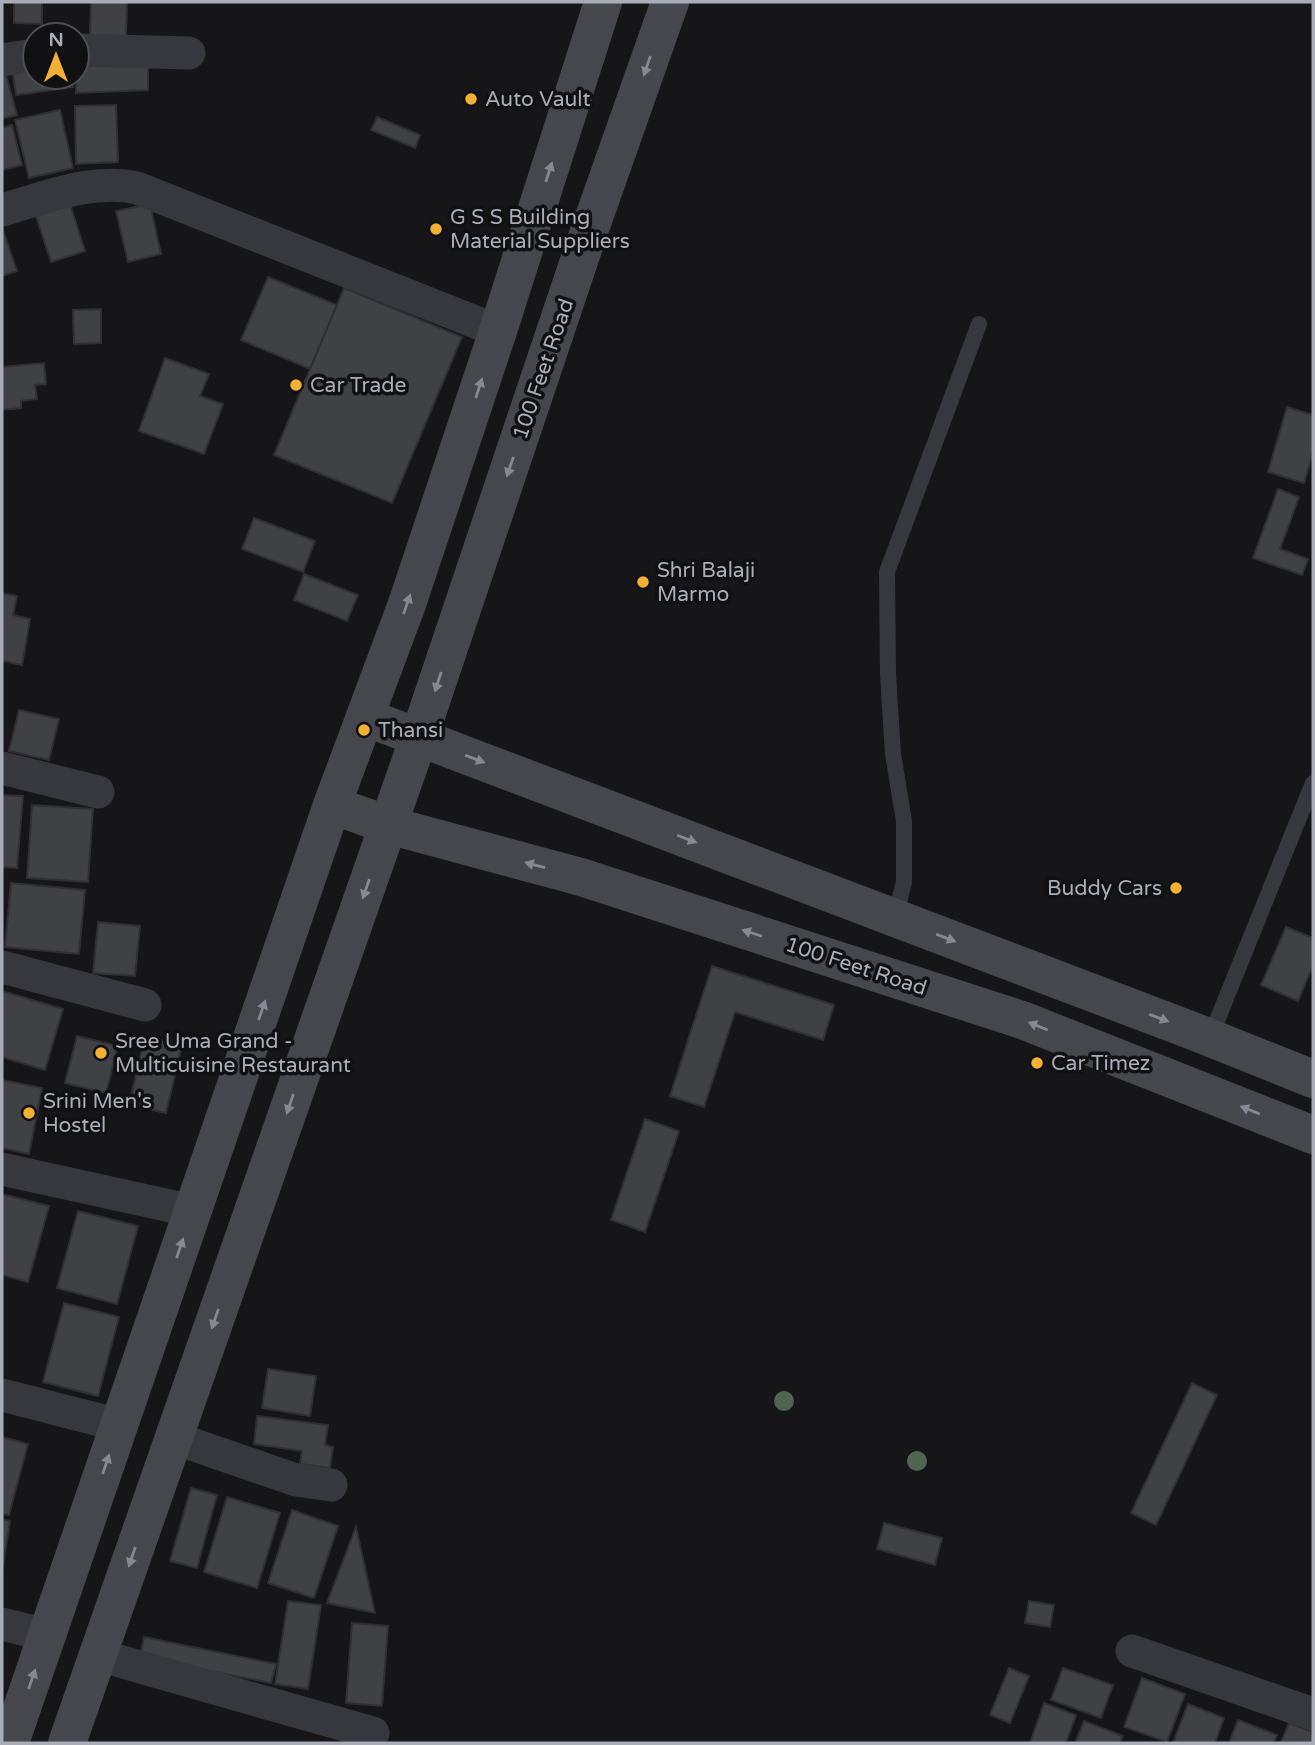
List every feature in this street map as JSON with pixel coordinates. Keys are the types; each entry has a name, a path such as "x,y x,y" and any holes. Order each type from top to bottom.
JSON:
{"main road":[{"path":"10,1743 332,806 407,604 603,2"},
{"name":"100 Feet Road","path":"388,825 585,243 670,2"},
{"path":"365,717 1313,1079"},
{"name":"100 Feet Road","path":"332,806 388,825 581,877 1022,1020 1313,1135"},
{"path":"67,1743 388,825"}],"street":[{"path":"91,50 188,52"},
{"path":"2,60 21,57"},
{"path":"2,210 87,186 117,183 136,188 498,331"},
{"path":"2,768 97,792"},
{"path":"2,967 145,1005"},
{"path":"2,1169 193,1211"},
{"path":"2,1395 119,1425"},
{"path":"174,1438 296,1480 331,1485"},
{"path":"2,1624 47,1634"},
{"path":"1132,1651 1313,1714"},
{"path":"98,1655 373,1733"}],"lane":[{"path":"895,918 904,882 904,821 893,754 887,572 979,324"},
{"path":"1210,1038 1313,783"}],"building":[{"path":"14,2 42,2 42,21 14,23"},
{"path":"91,2 127,2 126,36 91,36"},
{"path":"148,59 148,90 76,93 91,91 91,61"},
{"path":"2,65 17,115 2,119"},
{"path":"21,65 21,91 44,91 16,95 12,67"},
{"path":"116,105 118,162 76,164 75,106"},
{"path":"60,110 73,168 29,178 15,120"},
{"path":"377,117 420,135 415,148 371,130"},
{"path":"12,125 22,165 2,170 2,128"},
{"path":"70,204 85,251 51,262 36,216"},
{"path":"150,204 161,254 128,262 116,211"},
{"path":"2,227 17,271 2,276"},
{"path":"268,277 337,305 310,369 241,340"},
{"path":"344,288 462,337 392,503 274,455"},
{"path":"101,309 101,343 74,344 73,310"},
{"path":"165,358 209,374 200,396 223,404 204,454 139,431"},
{"path":"44,363 46,384 35,385 37,399 21,401 21,408 2,410 2,367"},
{"path":"1287,407 1313,415 1313,452 1304,483 1268,472"},
{"path":"1278,489 1299,497 1280,549 1308,559 1302,575 1253,558"},
{"path":"254,518 315,541 303,572 242,549"},
{"path":"304,574 358,595 347,621 294,600"},
{"path":"2,593 17,596 13,615 30,619 22,665 2,661"},
{"path":"19,710 59,719 49,760 9,751"},
{"path":"2,795 23,796 17,868 2,867"},
{"path":"32,805 93,809 88,882 27,878"},
{"path":"11,883 85,890 79,954 5,947"},
{"path":"98,922 140,926 135,976 93,973"},
{"path":"1286,927 1313,938 1313,966 1298,1001 1261,985"},
{"path":"712,966 834,1005 823,1040 735,1012 704,1107 670,1096"},
{"path":"2,991 63,1009 45,1070 2,1057"},
{"path":"77,1036 118,1046 106,1093 65,1083"},
{"path":"145,1036 182,1045 166,1113 129,1105"},
{"path":"2,1080 42,1088 29,1154 2,1148"},
{"path":"645,1119 679,1131 645,1232 611,1220"},
{"path":"2,1194 49,1206 28,1282 2,1275"},
{"path":"78,1211 138,1226 117,1304 57,1288"},
{"path":"64,1303 119,1317 98,1396 43,1382"},
{"path":"268,1369 316,1376 310,1416 262,1408"},
{"path":"1192,1383 1217,1395 1156,1525 1131,1513"},
{"path":"257,1416 328,1425 325,1445 333,1447 330,1468 300,1464 302,1451 254,1444"},
{"path":"2,1437 28,1444 9,1515 2,1514"},
{"path":"191,1488 217,1495 197,1568 170,1561"},
{"path":"227,1497 280,1513 257,1588 204,1572"},
{"path":"292,1510 338,1526 314,1598 268,1583"},
{"path":"2,1519 10,1521 2,1571"},
{"path":"884,1523 942,1538 935,1565 877,1549"},
{"path":"356,1527 375,1613 327,1603"},
{"path":"288,1601 321,1605 308,1689 275,1684"},
{"path":"1029,1601 1054,1605 1050,1627 1025,1623"},
{"path":"352,1623 388,1626 382,1706 346,1703"},
{"path":"144,1637 276,1664 271,1683 140,1657"},
{"path":"1009,1668 1029,1676 1010,1723 990,1715"},
{"path":"1063,1668 1113,1685 1101,1718 1051,1700"},
{"path":"1142,1678 1185,1694 1167,1742 1124,1727"},
{"path":"1044,1703 1076,1715 1066,1743 1030,1743"},
{"path":"1188,1704 1224,1718 1215,1743 1173,1743"},
{"path":"1238,1720 1277,1735 1274,1743 1229,1743"},
{"path":"1084,1721 1123,1736 1120,1743 1075,1743"},
{"path":"1289,1723 1313,1732 1313,1743 1281,1742"}],"place":[{"name":"Auto Vault","path":"471,99"},
{"name":"G S S Building Material Suppliers","path":"436,229"},
{"name":"Car Trade","path":"296,385"},
{"name":"Shri Balaji Marmo","path":"643,582"},
{"name":"Thansi","path":"364,730"},
{"name":"Buddy Cars","path":"1176,888"},
{"name":"Sree Uma Grand - Multicuisine Restaurant","path":"101,1053"},
{"name":"Car Timez","path":"1037,1063"},
{"name":"Srini Men's Hostel","path":"29,1113"}]}
